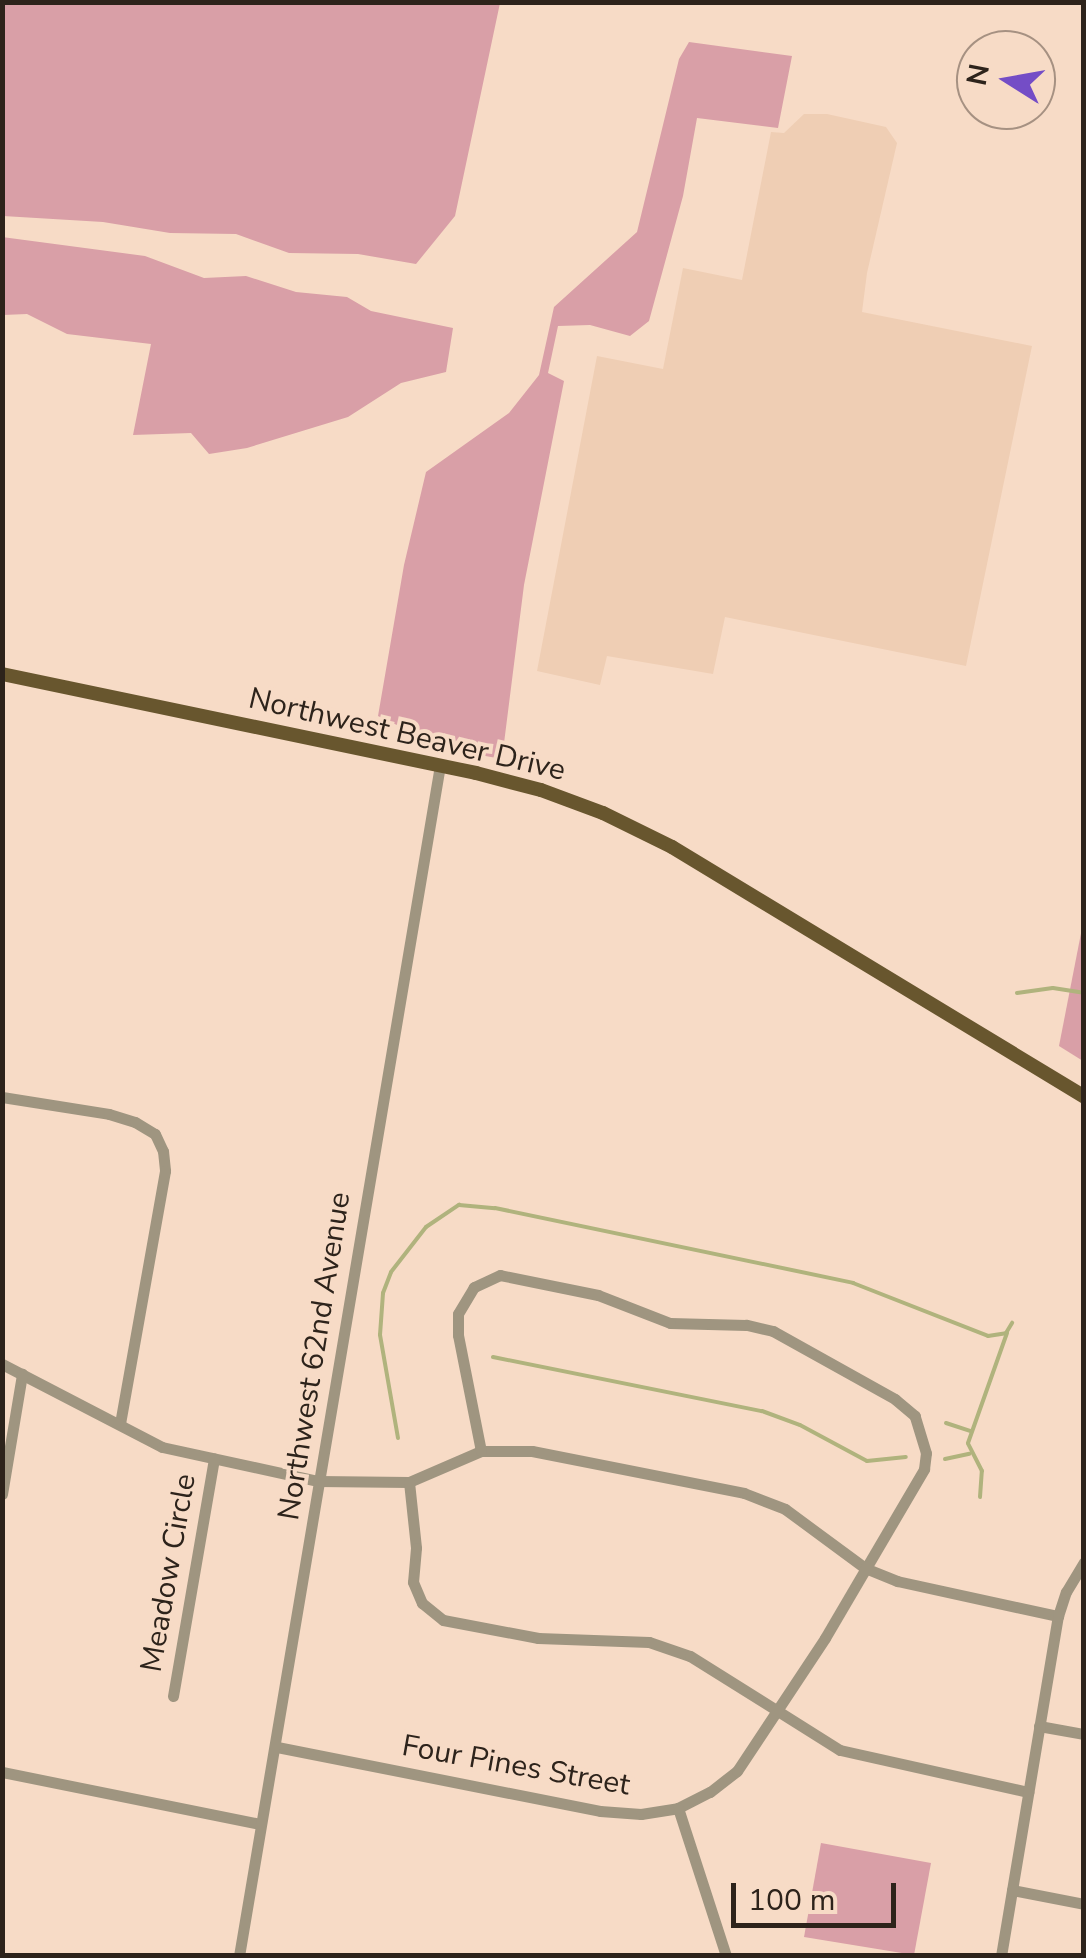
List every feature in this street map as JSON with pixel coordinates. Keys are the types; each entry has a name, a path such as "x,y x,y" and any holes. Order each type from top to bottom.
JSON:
{"main road":[{"name":"Northwest Beaver Drive","path":"2,674 440,765 541,790 657,840 1084,1097"}],"street":[{"name":"Northwest 62nd Avenue","path":"239,1956 440,765"},
{"path":"2,1096 110,1114 154,1134 163,1151 165,1171 120,1424"},
{"name":"Four Pines Street","path":"277,1747 600,1811 640,1814 678,1808 710,1792 737,1771 924,1469 924,1438 914,1416 895,1399 773,1332 746,1326 670,1324 598,1295 500,1275 474,1287 458,1314 458,1334 481,1452"},
{"path":"2,1364 162,1447 318,1480 409,1482 481,1452 532,1451 593,1460 744,1493 785,1509 865,1568 933,1591 1058,1616"},
{"path":"2,1494 22,1374"},
{"name":"Meadow Circle","path":"174,1696 214,1459"},
{"path":"409,1482 416,1548 413,1582 418,1596 434,1615 538,1638 622,1637 649,1642 690,1656 830,1745 859,1757 1028,1792"},
{"path":"1001,1956 1058,1616 1066,1592 1084,1562"},
{"path":"1039,1726 1084,1734"},
{"path":"2,1772 260,1824"},
{"path":"678,1808 726,1956"},
{"path":"1012,1890 1084,1904"}],"shaded area":[{"path":"3,2 500,3 455,216 416,264 358,254 289,253 236,234 170,233 103,222 3,216"},
{"path":"689,42 792,56 778,128 697,118 683,196 649,321 630,336 590,325 558,326 548,373 564,381 524,585 502,759 447,749 378,716 404,565 426,472 509,413 539,375 554,307 637,232 679,59"},
{"path":"804,114 827,114 886,127 897,143 867,273 862,312 1032,346 966,666 725,617 713,674 607,656 600,685 537,671 597,356 663,369 683,268 742,280 771,132 784,133"},
{"path":"2,237 145,256 204,278 246,276 296,292 347,297 371,311 453,328 446,372 401,383 348,417 247,448 209,454 191,433 133,435 151,344 67,334 27,314 3,315"},
{"path":"1083,923 1083,1061 1059,1046"},
{"path":"821,1843 931,1863 914,1955 804,1937"}],"waterway":[{"path":"1017,993 1053,988 1084,993"},
{"path":"398,1438 380,1335 383,1293 391,1272 426,1227 459,1205 495,1208 853,1283 988,1336 1006,1333 1012,1323"},
{"path":"980,1497 982,1471 968,1443 1007,1333"},
{"path":"493,1357 762,1411 800,1425 867,1461 906,1457"},
{"path":"946,1423 971,1431"},
{"path":"945,1459 969,1454"}]}
